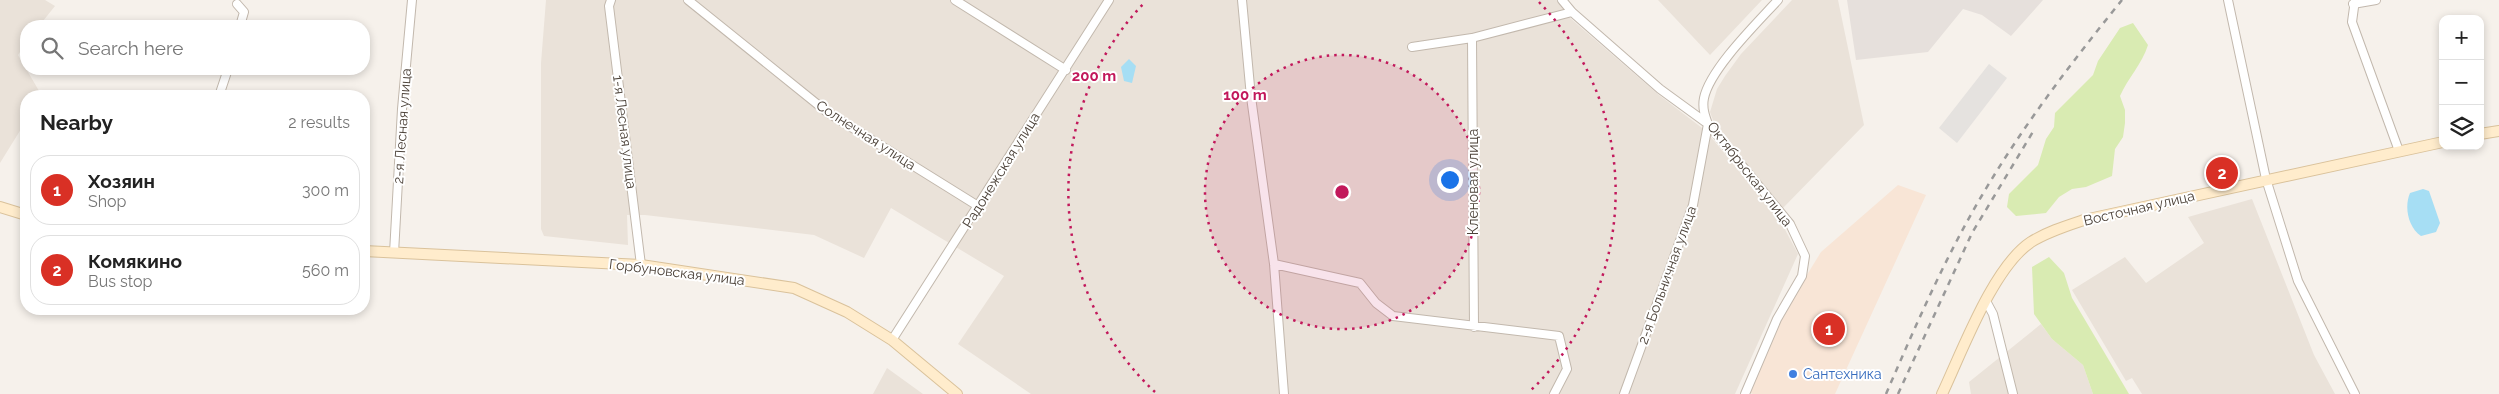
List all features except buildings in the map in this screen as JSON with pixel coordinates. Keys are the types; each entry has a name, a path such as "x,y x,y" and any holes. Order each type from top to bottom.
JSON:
{"main road":[{"path":"2484,133 2499,130"},
{"name":"Восточная улица","path":"1942,394 1986,301 2018,254 2044,235 2084,220 2439,143"},
{"path":"0,207 20,213"},
{"name":"Горбуновская улица","path":"370,251 641,265 794,288 847,312 892,340 957,394"}],"street":[{"name":"2-я Лесная улица","path":"394,253 402,109 412,0"},
{"name":"1-я Лесная улица","path":"611,0 609,6 641,265"},
{"name":"Солнечная улица","path":"688,0 827,112 978,206"},
{"path":"954,0 1066,70"},
{"name":"Радонежская улица","path":"892,340 1109,0"},
{"path":"1242,0 1251,97 1274,264 1284,394"},
{"path":"1562,0 1572,12 1660,89 1708,124"},
{"name":"Октябрьская улица","path":"1745,394 1777,319 1802,276 1805,265 1804,251 1786,219 1708,124 1703,107 1707,89 1723,63 1778,0"},
{"path":"2228,0 2266,179 2298,281 2355,394"},
{"path":"2376,0 2354,2 2352,22 2399,151"},
{"path":"237,4 244,12 242,20"},
{"path":"1412,47 1472,38 1572,12"},
{"name":"Кленовая улица","path":"1472,38 1474,327"},
{"path":"221,90 226,75"},
{"name":"2-я Больничная улица","path":"1624,394 1694,206 1708,124"},
{"path":"1274,264 1360,283 1376,303 1393,316 1559,336 1567,369 1554,394"},
{"path":"1986,301 1993,314 2013,394"}],"shaded area":[{"path":"0,0 45,0 55,6 44,20 20,20 20,52 18,55 20,58 20,75 30,75 38,90 20,90 20,131 0,163"},
{"path":"546,0 1557,0 1570,18 1659,95 1706,131 1781,222 1798,254 1735,394 1031,394 958,344 1004,276 891,208 864,258 814,235 645,215 627,215 628,245 544,236 541,229 541,63"},
{"path":"1658,0 1762,0 1710,55"},
{"path":"1792,0 1838,0 1864,125 1783,208 1717,131 1710,112 1717,89 1741,54"},
{"path":"1847,0 2043,0 2011,36 1982,15 1963,9 1928,52 1856,60"},
{"path":"1989,64 2007,78 1957,143 1939,128"},
{"path":"1898,185 1926,195 1835,394 1753,394 1747,391 1770,335 1821,252"},
{"path":"2252,199 2314,355 2335,394 2142,394 2132,378 2126,381 2072,290 2125,257 2146,283 2204,243 2188,217"},
{"path":"2041,324 2052,339 2083,365 2093,394 1971,394 1969,382"},
{"path":"887,368 923,394 873,394"}],"green space":[{"path":"2133,23 2148,45 2120,96 2125,110 2125,123 2123,137 2115,149 2112,176 2086,187 2072,189 2059,197 2046,213 2016,216 2007,207 2009,194 2038,165 2046,139 2054,127 2055,113 2093,75 2098,61 2120,28"},
{"path":"2049,257 2064,273 2072,298 2129,394 2093,394 2083,365 2052,339 2034,314 2032,267"}],"water":[{"path":"1129,59 1136,66 1132,83 1124,81 1121,67"},
{"path":"2423,189 2429,191 2440,223 2436,232 2421,236 2410,222 2407,204 2410,193"}],"railway":[{"path":"1886,394 1942,269 1981,197 2013,146 2048,96 2122,0"},
{"path":"1898,394 1972,233 2034,130"}],"place":[{"name":"Комякино","path":"2222,173"},
{"name":"Хозяин","path":"1829,329"},
{"name":"Сантехника","path":"1793,374"}]}
